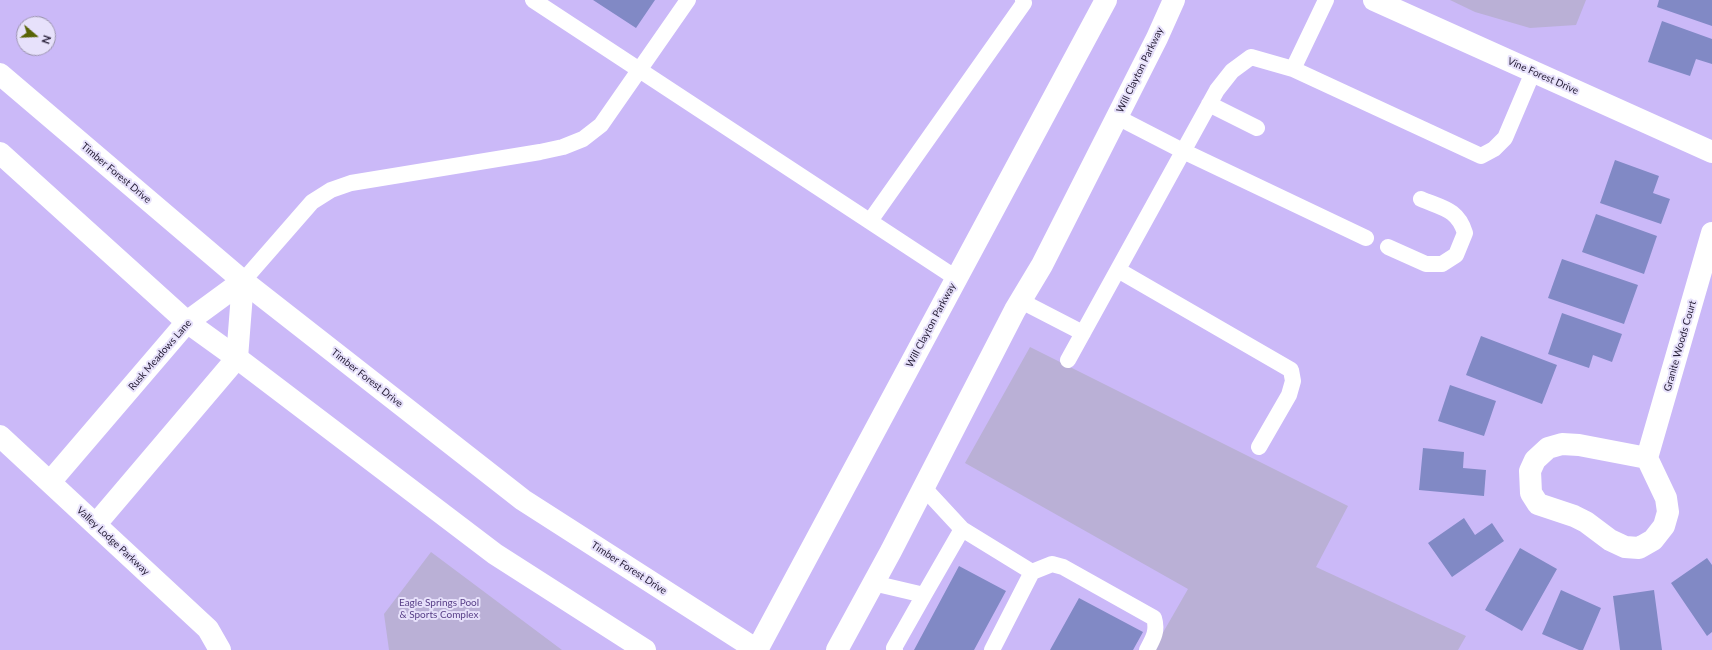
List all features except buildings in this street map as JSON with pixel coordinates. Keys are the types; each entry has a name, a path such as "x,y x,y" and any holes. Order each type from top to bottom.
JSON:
{"main road":[{"name":"Will Clayton Parkway","path":"757,650 1106,0"},
{"name":"Will Clayton Parkway","path":"837,650 924,488 1021,301 1042,265 1157,38 1174,0"},
{"name":"Vine Forest Drive","path":"1374,0 1712,152"},
{"name":"Timber Forest Drive","path":"0,74 242,281 522,500 757,650"},
{"path":"0,153 187,322 237,358 494,554 645,650"},
{"name":"Granite Woods Court","path":"1647,458 1712,233"},
{"name":"Rusk Meadows Lane","path":"50,482 187,322 242,281"},
{"path":"96,524 237,358 242,281"},
{"name":"Valley Lodge Parkway","path":"0,436 208,629 220,650"},
{"path":"1562,444 1579,445 1647,458 1666,498 1668,512 1664,526 1653,540 1639,548 1624,547 1610,540 1586,522 1574,516 1538,504 1531,492 1530,471 1535,460 1548,448 1562,444"}],"lane":[{"path":"533,0 956,278"},
{"path":"242,281 312,202 330,190 351,183 540,152 583,139 601,125 688,0"},
{"path":"870,221 1024,3 1023,0"},
{"path":"1293,69 1326,0"},
{"path":"1068,360 1216,90 1232,71 1251,57 1293,69 1481,156 1494,149 1505,138 1533,72"},
{"path":"1209,104 1257,128"},
{"path":"1117,117 1183,151 1366,238"},
{"path":"1388,247 1426,264 1442,264 1456,255 1466,234 1462,222 1455,214 1421,199"},
{"path":"1118,270 1291,370 1293,381 1290,395 1259,447"},
{"path":"1021,301 1083,333"},
{"path":"924,488 962,529 1032,572"},
{"path":"894,650 924,594 962,529"},
{"path":"992,650 1032,572 1052,564 1063,567 1154,618 1156,626 1155,636 1147,650"},
{"path":"873,583 924,594"}],"green space":[{"path":"1450,0 1586,0 1576,25 1530,28 1475,12"},
{"path":"1030,347 1348,506 1316,567 1466,636 1458,650 1153,650 1188,589 965,463"},
{"name":"Eagle Springs Pool & Sports Complex","path":"431,552 562,650 389,650 384,614"}]}
